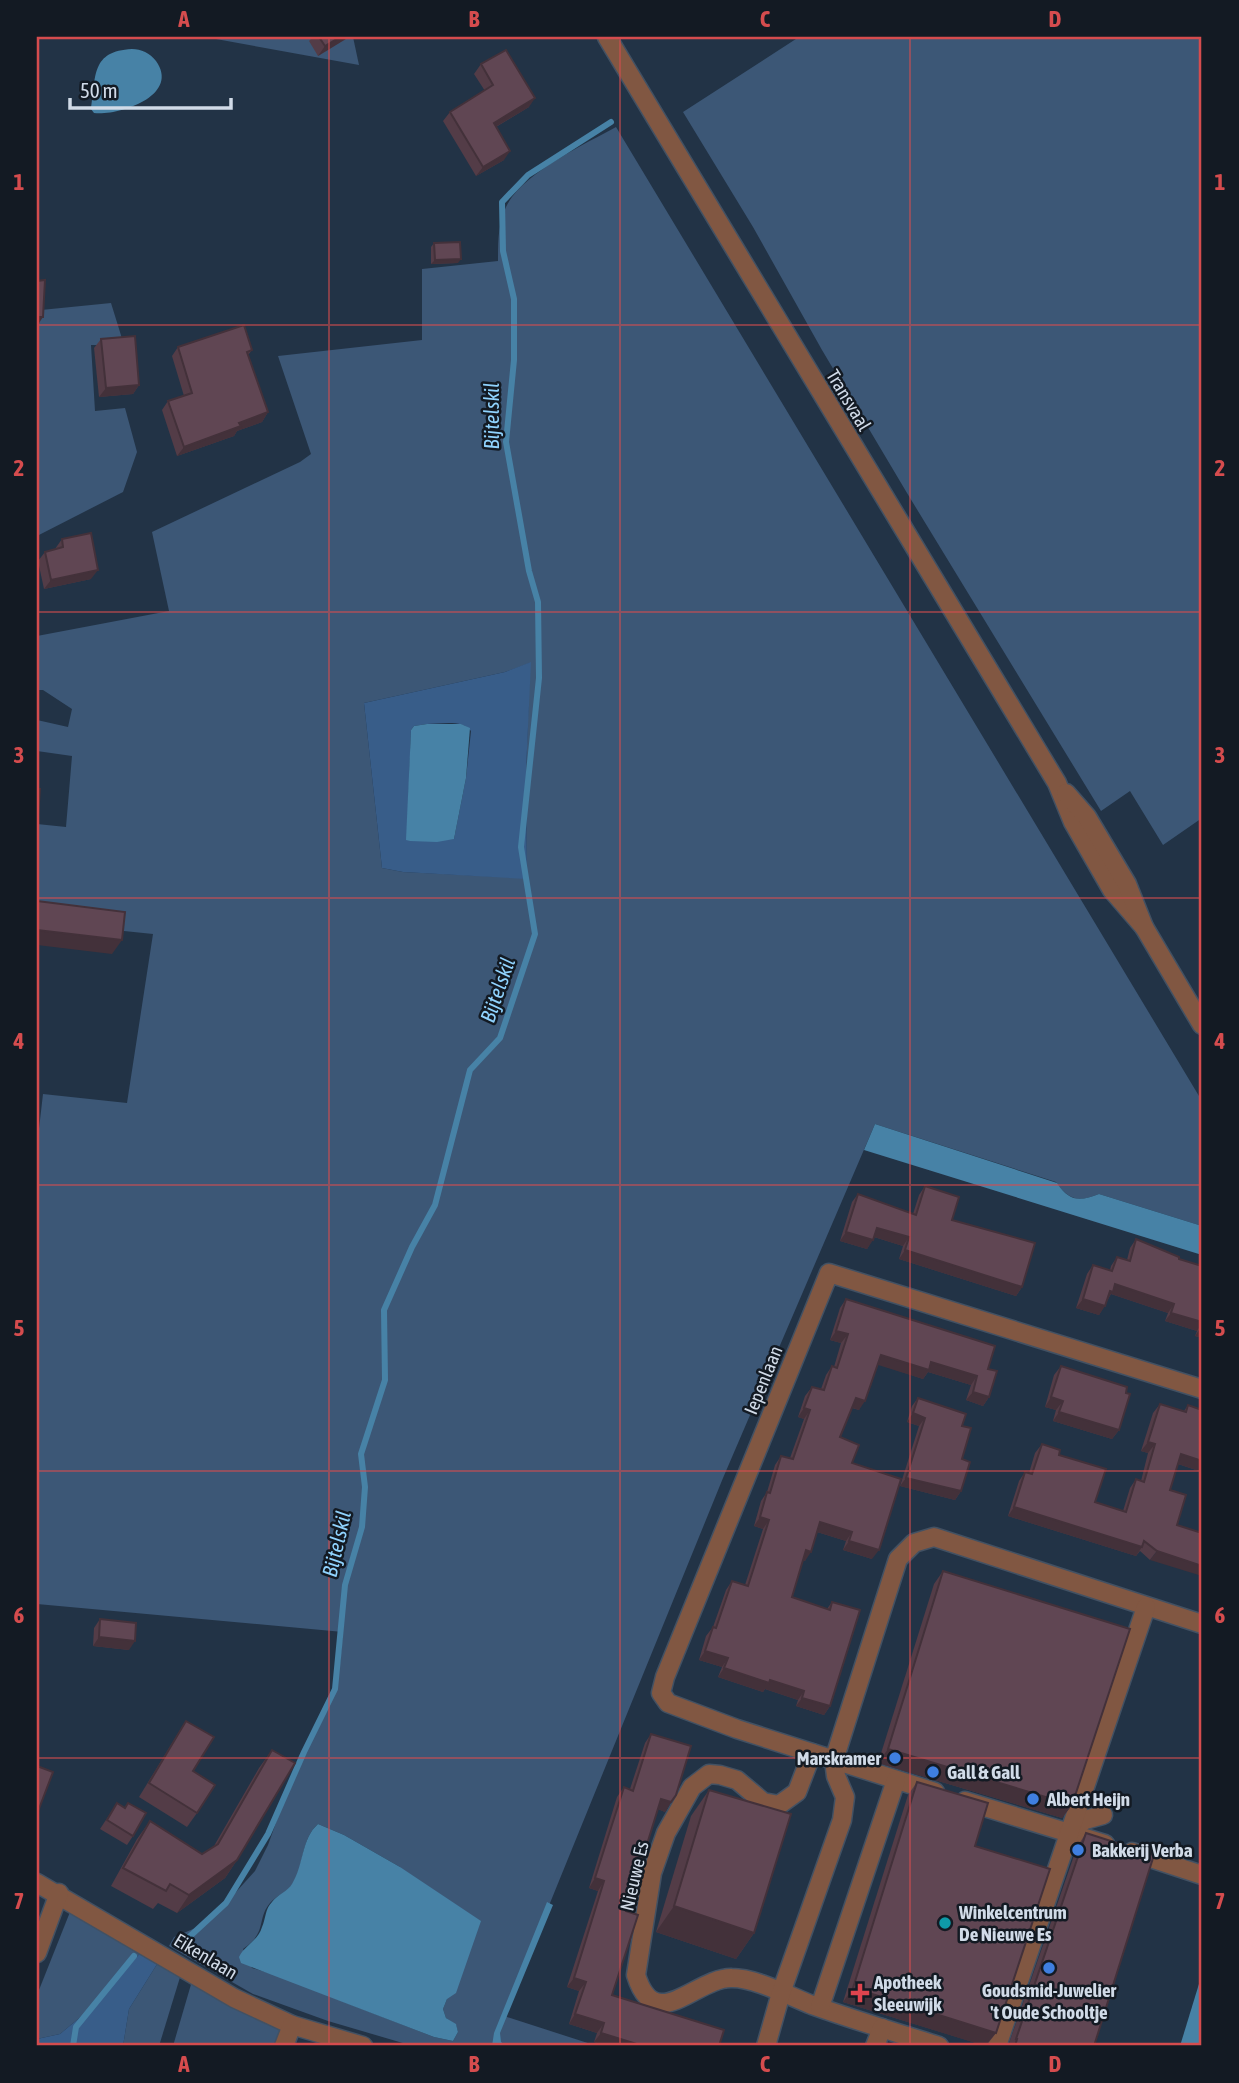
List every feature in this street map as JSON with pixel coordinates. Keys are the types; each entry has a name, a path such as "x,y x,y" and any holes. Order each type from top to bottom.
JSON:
{"street":[{"name":"Transvaal","path":"607,37 1057,783 1087,817 1127,884 1144,928 1202,1025"},
{"name":"Iepenlaan","path":"834,1760 668,1703 661,1693 665,1676 829,1273 1202,1389"},
{"path":"766,2046 781,1993 842,1820 845,1797 836,1776 834,1760 898,1559 915,1543 934,1537 1202,1624"},
{"path":"997,2046 1146,1607"},
{"name":"Nieuwe Es","path":"812,1753 797,1792 779,1805 763,1802 737,1780 720,1775 709,1774 692,1787 666,1833 652,1873 636,1975 641,1991 655,2001 672,2004 717,1979 747,1980 939,2046"},
{"path":"834,1760 1202,1875"},
{"path":"820,2007 896,1780"},
{"path":"1069,1832 1085,1820 1103,1815"},
{"name":"Eikenlaan","path":"37,1882 234,1998 292,2025 363,2046"},
{"path":"37,1953 59,1894"},
{"path":"284,2046 292,2025"},
{"path":"875,2046 881,2028"}],"shaded area":[{"path":"205,37 353,37 359,65"},
{"path":"799,37 1202,37 1202,818 1163,845 1130,791 1101,811 907,493 683,112"},
{"path":"132,49 145,52 156,61 161,73 160,84 154,94 131,107 94,113 91,109 95,76 102,60 119,51"},
{"path":"616,127 1202,1101 1202,1226 1099,1194 1075,1198 1065,1193 1056,1182 875,1124 723,1478 504,2016 597,2046 413,2046 328,2021 253,1994 169,1946 174,1937 198,1927 226,1903 255,1871 268,1845 287,1792 331,1702 340,1663 343,1632 37,1604 37,1146 43,1094 127,1103 153,934 37,922 37,824 66,827 72,756 37,751 37,720 68,727 72,709 43,690 37,690 37,636 169,611 152,532 300,462 311,454 278,356 422,340 422,269 498,261 501,220 514,195 539,172","holes":["530,663 526,771 527,878 403,872 382,868 364,703 505,672","318,1824 344,1835 400,1867 447,1999 443,2009 446,2018 456,2025 458,2032 453,2041 434,2037 252,1968 243,1949 256,1937 270,1903 292,1885 305,1845"]},
{"path":"111,303 124,345 91,345 95,411 125,408 137,452 123,492 37,536 37,338 41,310"},
{"path":"531,662 526,771 527,879 403,872 382,868 364,703 505,672","holes":["457,724 471,731 466,778 454,839 407,840 411,730 414,726"]},
{"path":"461,724 470,728 466,778 454,839 437,842 406,840 411,730 414,726"},
{"path":"875,1124 1057,1183 1075,1198 1099,1194 1202,1226 1202,1255 864,1150"},
{"path":"318,1824 344,1835 400,1867 481,1921 456,1993 447,1999 443,2009 446,2018 456,2024 458,2032 453,2041 434,2037 241,1963 239,1957 260,1932 270,1905 288,1889 296,1877 308,1837"},
{"path":"547,1902 553,1905 500,2033 501,2042 506,2046 492,2046 494,2033"},
{"path":"70,1912 142,1951 95,2005 60,2034 37,2039 37,1995"},
{"path":"142,1951 159,1961 129,2009 123,2046 37,2046 37,2039 60,2034 95,2005"},
{"path":"159,1961 181,1974 159,2046 123,2046 129,2009"},
{"path":"1202,1974 1200,2046 1180,2046"},
{"path":"192,1981 284,2024 277,2046 173,2046"}],"building":[{"path":"319,37 340,37 325,46"},
{"path":"506,50 535,98 494,123 510,151 483,167 450,112 493,85 481,64"},
{"path":"460,242 461,259 435,260 434,243"},
{"path":"45,280 43,317 37,317 37,281"},
{"path":"244,325 252,350 247,352 268,412 239,423 241,426 184,447 168,401 192,393 178,347"},
{"path":"135,336 139,385 106,388 101,339"},
{"path":"91,533 98,570 51,580 45,552 63,547 62,539"},
{"path":"37,789 40,789 38,815 37,815"},
{"path":"37,901 125,912 122,940 37,930"},
{"path":"925,1186 959,1197 952,1220 1035,1243 1022,1287 905,1250 909,1237 877,1228 873,1240 846,1232 858,1194 916,1215"},
{"path":"1136,1239 1179,1259 1202,1266 1202,1322 1171,1313 1174,1304 1115,1284 1105,1306 1083,1299 1093,1265 1112,1271 1117,1257 1130,1261"},
{"path":"846,1299 995,1346 988,1369 997,1371 989,1397 973,1392 977,1376 931,1362 929,1370 881,1355 865,1401 856,1398 840,1437 859,1445 852,1463 901,1479 879,1550 849,1541 852,1532 820,1522 811,1552 806,1550 792,1597 830,1610 832,1602 860,1610 830,1706 802,1698 804,1691 724,1668 728,1658 705,1651 732,1581 748,1586 769,1520 760,1517 767,1492 770,1493 781,1456 793,1459 810,1410 804,1408 812,1387 824,1390 832,1366 837,1368 848,1334 836,1331"},
{"path":"1061,1366 1127,1387 1126,1393 1130,1394 1119,1430 1059,1412 1063,1401 1051,1397"},
{"path":"918,1398 966,1414 962,1426 971,1428 962,1459 970,1462 961,1491 906,1478 925,1418 913,1413"},
{"path":"1160,1404 1186,1412 1188,1405 1202,1410 1202,1461 1181,1454 1170,1490 1186,1495 1177,1525 1202,1533 1202,1566 1157,1551 1144,1541 1142,1547 1014,1507 1025,1472 1032,1474 1042,1444 1060,1450 1059,1455 1106,1469 1095,1502 1126,1512 1136,1479 1144,1482 1155,1444 1148,1442"},
{"path":"943,1571 1130,1629 1072,1805 888,1749"},
{"path":"100,1619 136,1623 135,1641 99,1637"},
{"path":"186,1721 214,1737 193,1771 215,1785 197,1813 149,1783"},
{"path":"651,1734 691,1746 676,1795 671,1802 661,1799 626,1911 638,1915 612,1995 724,2030 719,2046 643,2046 601,2033 604,2023 575,2014 586,1982 574,1978 604,1881 595,1878 624,1787 633,1791"},
{"path":"272,1750 295,1763 237,1860 189,1895 170,1884 166,1891 123,1868 150,1821 202,1854 218,1844"},
{"path":"37,1766 53,1772 37,1814"},
{"name":"Winkelcentrum De Nieuwe Es","path":"917,1782 988,1803 975,1846 1050,1869 996,2033 853,1988"},
{"path":"709,1790 791,1814 754,1933 674,1906"},
{"path":"117,1803 125,1808 128,1803 146,1813 133,1836 107,1820"},
{"path":"1086,1833 1154,1855 1094,2046 1015,2046 1016,2039"}],"waterway":[{"name":"Bijtelskil","path":"188,1938 226,1903 268,1834 335,1689 345,1585 362,1527 365,1487 361,1454 385,1380 384,1310 412,1247 435,1205 470,1070 500,1038 535,934 521,847 539,678 538,602 529,571 506,442 514,360 514,299 503,251 502,202 528,175 611,122"},
{"name":"Bijtelskil","path":"73,2046 76,2027 134,1956"}],"place":[{"name":"Marskramer","path":"895,1758"},
{"name":"Gall & Gall","path":"933,1772"},
{"name":"Albert Heijn","path":"1033,1799"},
{"name":"Bakkerij Verba","path":"1078,1850"},
{"name":"Winkelcentrum De Nieuwe Es","path":"945,1923"},
{"name":"Goudsmid-Juwelier 't Oude Schooltje","path":"1049,1968"},
{"name":"Apotheek Sleeuwijk","path":"860,1993"}]}
